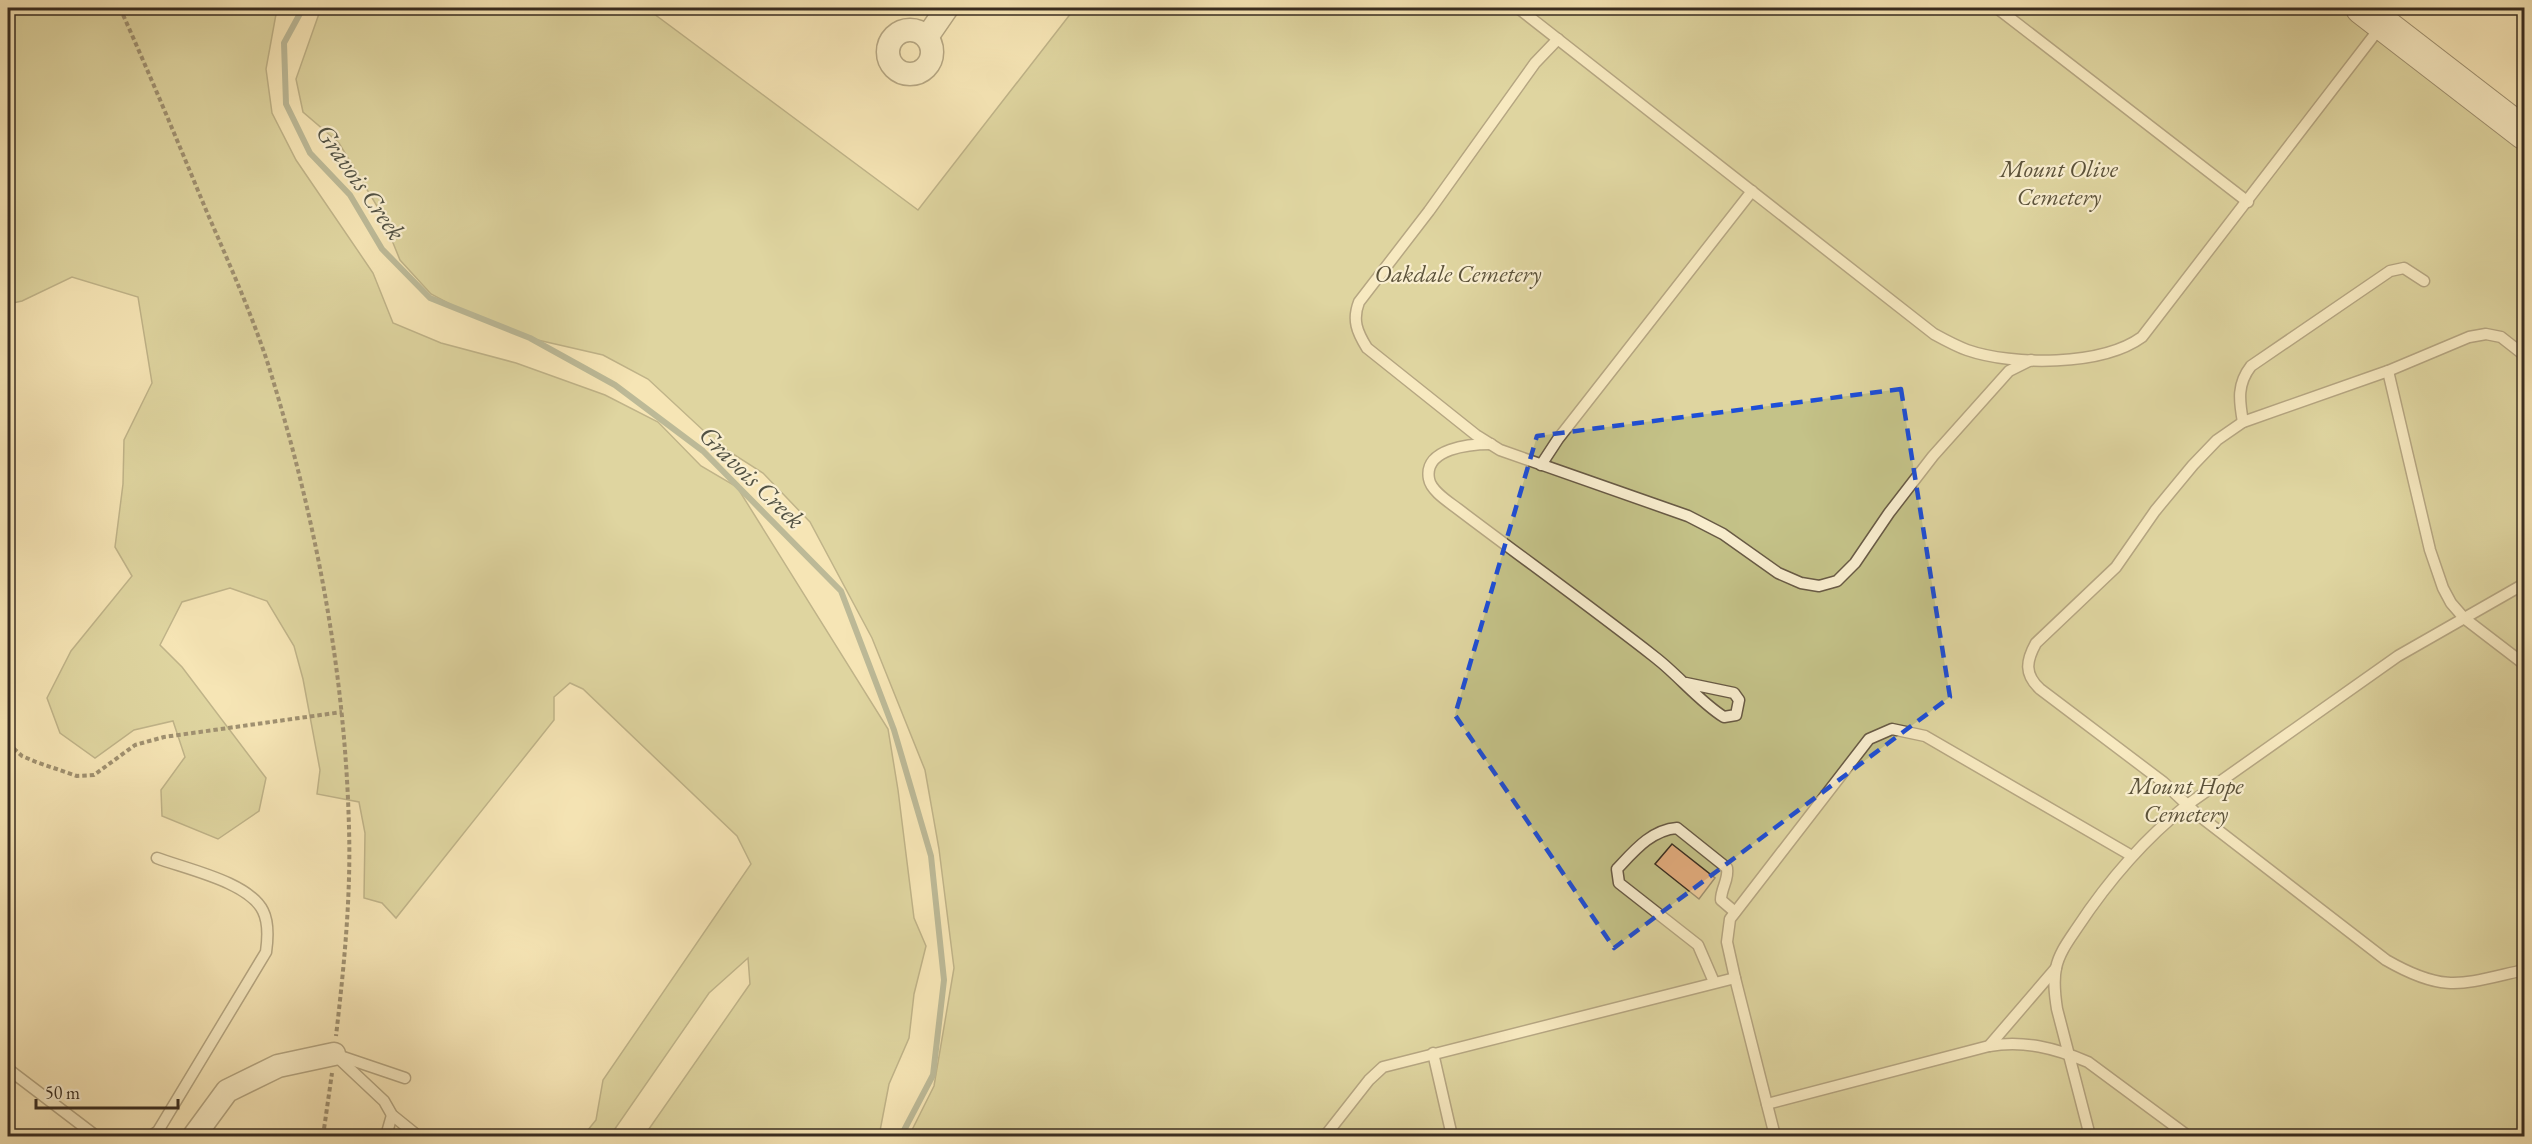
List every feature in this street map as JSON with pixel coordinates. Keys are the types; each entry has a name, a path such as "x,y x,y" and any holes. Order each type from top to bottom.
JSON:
{"street":[{"path":"927,37 947,8"},
{"path":"2373,16 2524,133"},
{"path":"194,1137 227,1091 278,1066 334,1053"}],"lane":[{"path":"1518,8 1934,334 1975,352 2031,360 2084,357 2131,345 2152,326 2248,202 2373,16"},
{"path":"1997,8 2248,202"},
{"path":"1558,39 1534,63 1428,211 1359,302 1354,314 1357,333 1367,348 1491,444 1542,465 1688,516 1723,534 1778,573 1801,583 1819,586 1837,581 1855,563 1889,513 1933,456 2009,370 2031,360"},
{"path":"1542,465 1558,439 1752,191"},
{"path":"2243,422 2239,402 2240,388 2243,377 2252,366 2390,271 2404,268 2424,280"},
{"path":"2524,355 2501,338 2486,334 2469,337 2388,371 2243,422 2217,440 2193,465 2155,511 2116,567 2036,643 2029,655 2027,667 2030,680 2040,689 2163,782 2187,805 2386,960 2411,975 2452,985 2524,970"},
{"path":"2388,371 2430,550 2447,595 2464,618 2524,664"},
{"path":"1491,444 1469,444 1440,455 1432,465 1428,478 1432,485 1458,509 1686,683 1714,711 1724,717 1736,715 1739,700 1734,693 1686,683"},
{"path":"1989,1046 2056,968 2063,950 2091,906 2158,828 2187,805 2398,656 2524,584"},
{"path":"1775,1137 1727,942 1730,919 1869,739 1892,729 1925,736 2132,856"},
{"path":"1714,982 1698,945 1619,883 1617,869 1640,844 1663,829 1677,828 1727,868 1728,877 1721,890 1721,900 1735,912"},
{"path":"151,1137 158,1131 266,952 268,932 263,911 253,897 235,886 157,858"},
{"path":"2056,968 2056,1000 2090,1137"},
{"path":"1325,1137 1369,1080 1383,1067 1735,978"},
{"path":"1767,1104 1974,1052 1989,1046 2008,1043 2030,1044 2068,1053 2088,1062 2188,1137"},
{"path":"334,1053 405,1078"},
{"path":"334,1053 384,1101 392,1115 418,1137"},
{"path":"1433,1053 1452,1137"},
{"path":"8,1069 96,1137"},
{"path":"386,1137 392,1115"}],"path":[{"path":"120,8 232,270 267,362 311,519 327,595 342,712 349,828 347,939 323,1137"},
{"path":"8,675 10,693 8,733 12,747 22,756 77,776 94,775 135,745 164,738 342,712"}],"highlighted area":[{"path":"1901,389 1950,697 1614,948 1455,715 1537,436"}],"green space":[{"path":"8,8 281,8 276,14 266,69 272,113 296,160 373,273 393,323 441,343 516,363 605,395 658,422 701,466 737,487 888,729 914,918 926,946 914,994 909,1038 889,1084 879,1136 644,1136 750,984 748,958 709,993 610,1136 583,1136 596,1120 603,1080 751,864 737,836 583,689 570,683 554,697 554,720 396,918 382,903 364,898 365,833 359,802 317,794 320,770 303,679 294,646 267,601 230,588 182,602 160,645 182,667 266,778 259,811 218,839 162,816 161,790 185,757 173,721 134,730 95,758 60,733 47,698 71,651 132,576 115,547 123,484 124,440 152,383 138,297 72,277 22,301 8,304"},
{"path":"321,8 646,8 918,210 1075,8 2352,8 2524,141 2524,1136 909,1136 934,1086 954,968 939,849 925,770 872,638 810,522 763,473 719,445 648,379 603,355 529,338 476,318 431,294 400,260 380,211 339,143 303,112 296,79"}],"building":[{"path":"1672,844 1715,878 1699,899 1655,864"}],"waterway":[{"name":"Gravois Creek","path":"303,8 284,43 286,104 310,153 350,195 382,249 430,298 530,338 615,385 703,451 841,591 894,730 931,856 944,980 933,1075 901,1136"}],"park label":[{"name":"Mount Olive Cemetery","path":"2059,182"},
{"name":"Oakdale Cemetery","path":"1458,273"},
{"name":"Mount Hope Cemetery","path":"2186,799"}]}
